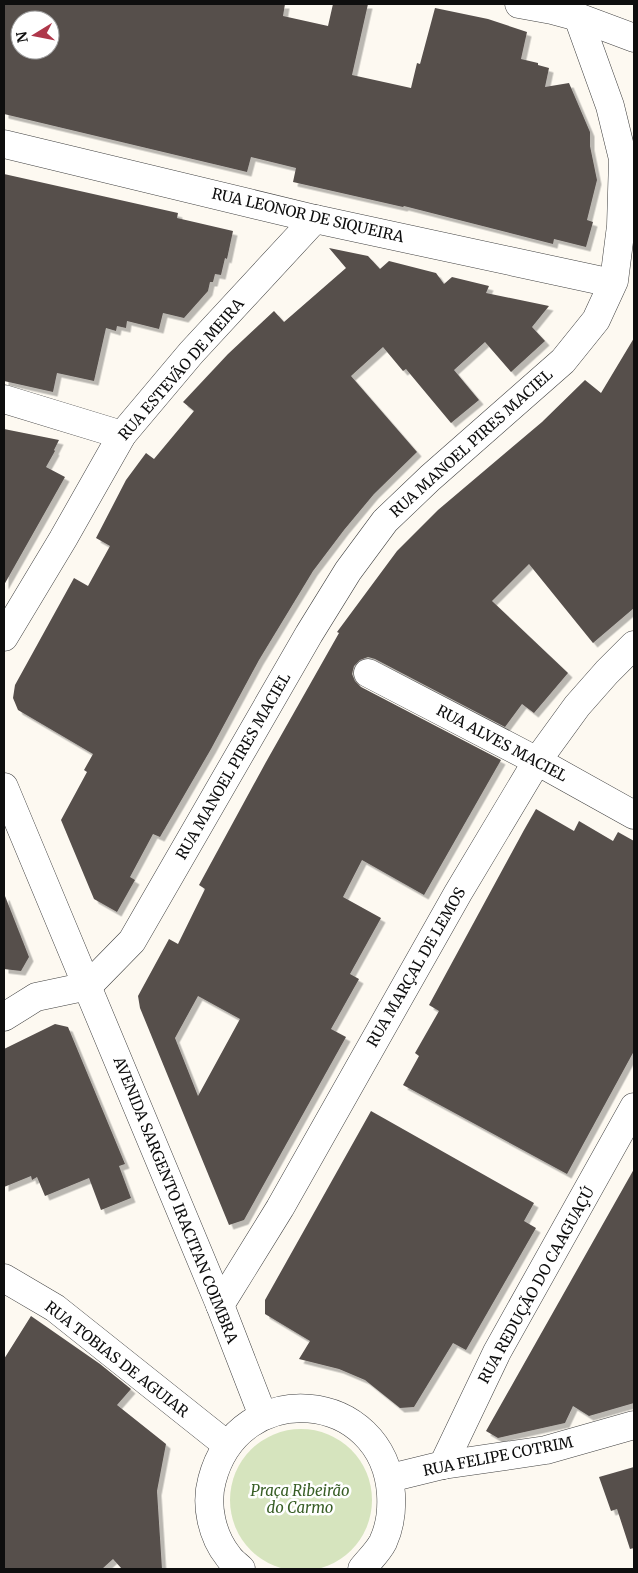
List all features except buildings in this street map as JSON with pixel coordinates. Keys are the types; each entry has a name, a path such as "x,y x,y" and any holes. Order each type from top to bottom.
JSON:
{"street":[{"path":"519,4 552,10 634,38"},
{"name":"RUA MANOEL PIRES MACIEL","path":"88,986 132,941 308,634 348,571 385,521 430,478 563,361 596,320 612,284 621,226 623,159 610,106 578,18"},
{"name":"RUA LEONOR DE SIQUEIRA","path":"4,144 315,218 612,284"},
{"name":"RUA ESTEVÃO DE MEIRA","path":"4,637 63,539 122,435 191,353 315,218"},
{"path":"4,399 122,435"},
{"name":"RUA MARÇAL DE LEMOS","path":"220,1305 280,1208 458,893 537,761 577,706 634,645"},
{"name":"RUA ALVES MACIEL","path":"368,673 537,761 634,815"},
{"name":"AVENIDA SARGENTO IRACITAN COIMBRA","path":"4,788 220,1305 262,1416"},
{"path":"4,1017 36,997 88,986"},
{"name":"RUA REDUÇÃO DO CAAGUAÇÚ","path":"443,1466 497,1352 634,1107"},
{"name":"RUA TOBIAS DE AGUIAR","path":"4,1278 55,1308 227,1445"},
{"path":"241,1569 227,1555 223,1548 209,1512 209,1488 215,1466 227,1445 243,1428 262,1416 288,1408 315,1408 341,1416 363,1432 380,1453 390,1478 392,1511 382,1543 362,1569"},
{"name":"RUA FELIPE COTRIM","path":"390,1478 443,1466 546,1450 634,1425"}],"green space":[{"name":"Praça Ribeirão do Carmo","path":"301,1429 315,1430 328,1434 341,1441 351,1450 360,1460 367,1473 371,1486 371,1514 367,1527 360,1540 351,1550 341,1559 328,1566 315,1570 301,1571 287,1570 274,1566 261,1559 251,1550 242,1540 235,1527 231,1514 230,1500 231,1486 235,1473 242,1460 251,1450 261,1441 274,1434 287,1430"}]}
